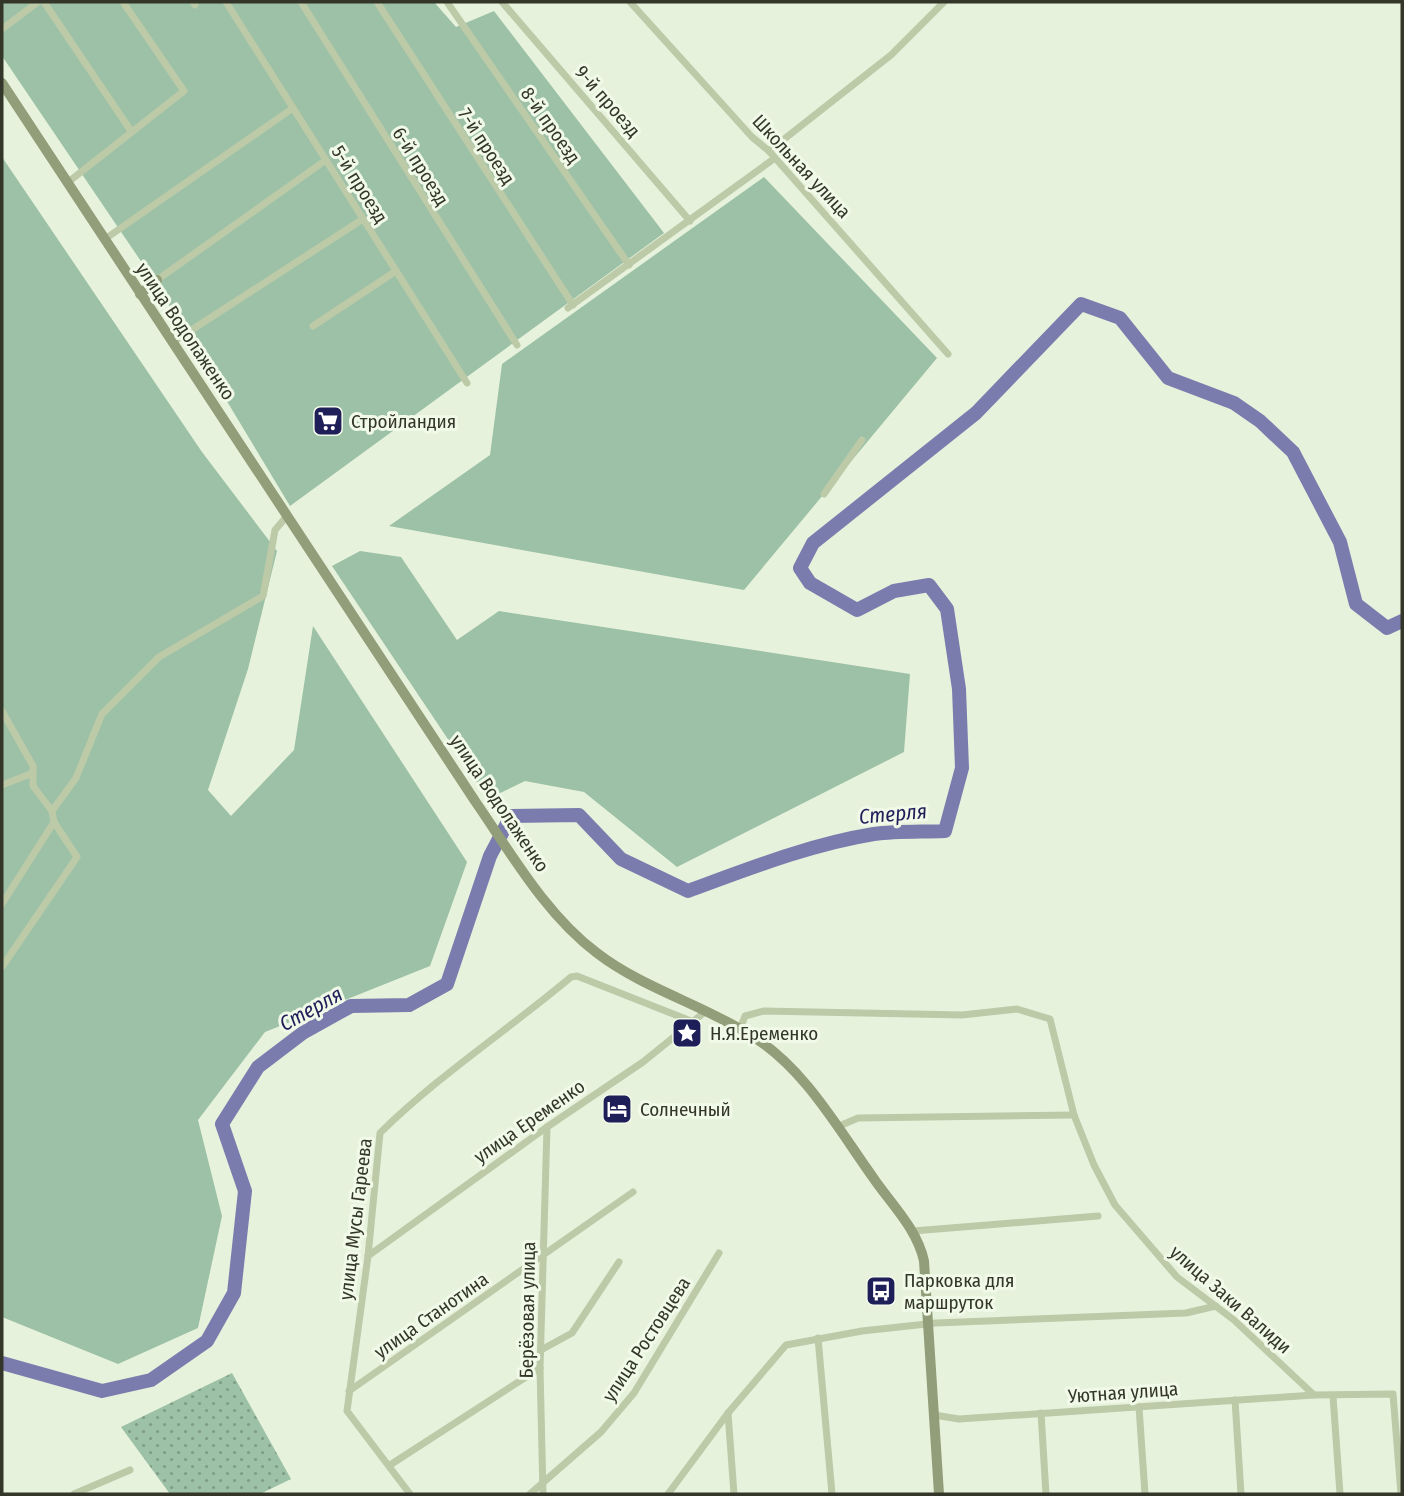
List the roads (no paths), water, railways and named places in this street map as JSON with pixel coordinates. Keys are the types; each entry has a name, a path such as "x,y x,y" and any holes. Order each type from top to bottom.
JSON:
{"main road":[{"name":"улица Водолаженко","path":"2,83 475,801 565,924 595,952 623,971 740,1028 781,1059 810,1090 913,1231 923,1261 939,1494"},
{"path":"140,294 157,280"}],"street":[{"path":"2,29 38,2"},
{"path":"44,2 131,131"},
{"path":"67,183 184,90 123,2"},
{"name":"5-й проезд","path":"226,2 467,383"},
{"name":"6-й проезд","path":"300,2 517,345"},
{"name":"7-й проезд","path":"377,2 570,306 629,265"},
{"name":"8-й проезд","path":"447,2 629,265"},
{"name":"9-й проезд","path":"502,2 690,221"},
{"name":"Школьная улица","path":"630,2 752,137 769,150 948,354"},
{"path":"769,150 891,55 944,2"},
{"path":"105,239 293,108"},
{"path":"629,265 775,158"},
{"path":"157,280 326,160"},
{"path":"173,342 363,219"},
{"path":"313,326 396,271"},
{"path":"824,494 863,440"},
{"path":"52,811 76,778 102,714 159,657 263,596 275,530 287,516"},
{"path":"2,711 33,766 33,786 52,811 54,822 77,857 2,967"},
{"path":"2,785 33,773"},
{"path":"2,904 54,822"},
{"name":"улица Мусы Гареева","path":"410,1494 346,1411 368,1256 380,1133 423,1091 518,1022 571,977 577,976 691,1021"},
{"name":"улица Заки Валиди","path":"740,1028 745,1016 764,1011 962,1015 1017,1009 1050,1019 1074,1115 1094,1165 1115,1205 1177,1277 1216,1306 1314,1395"},
{"name":"улица Еременко","path":"368,1256 547,1127 643,1062 706,1010"},
{"path":"837,1127 858,1118 1074,1115"},
{"name":"Берёзовая улица","path":"542,1494 540,1368 547,1127"},
{"name":"улица Станотина","path":"349,1391 544,1257 633,1192"},
{"path":"913,1231 1097,1216"},
{"name":"улица Ростовцева","path":"530,1494 601,1432 634,1394 719,1253"},
{"path":"541,1350 572,1333 619,1262"},
{"path":"668,1494 728,1413 786,1345 818,1338 928,1324 1186,1313 1216,1306"},
{"path":"818,1338 832,1494"},
{"path":"390,1465 540,1368"},
{"path":"1314,1395 1393,1394 1401,1494"},
{"name":"Уютная улица","path":"934,1415 959,1419 1314,1395"},
{"path":"1334,1396 1340,1494"},
{"path":"1235,1400 1241,1494"},
{"path":"1139,1407 1144,1494"},
{"path":"728,1413 734,1494"},
{"path":"1041,1413 1046,1494"},
{"path":"74,1494 130,1470"}],"waterway":[{"name":"Стерля","path":"2,1363 102,1391 151,1380 207,1341 234,1293 245,1191 222,1124 258,1067 304,1032 351,1006 409,1005 447,984 490,856 511,816 579,815 621,859 688,891 780,858 850,838 883,833 945,831 962,768 959,689 947,609 929,585 894,591 857,610 810,583 800,568 813,543 976,413 1081,304 1120,318 1168,378 1234,403 1260,421 1293,452 1340,542 1356,604 1387,628 1402,621"}],"place":[{"name":"Стройландия","path":"328,421"},
{"name":"Н.Я.Еременко","path":"687,1033"},
{"name":"Солнечный","path":"617,1109"},
{"name":"Парковка для маршруток","path":"881,1291"}]}
